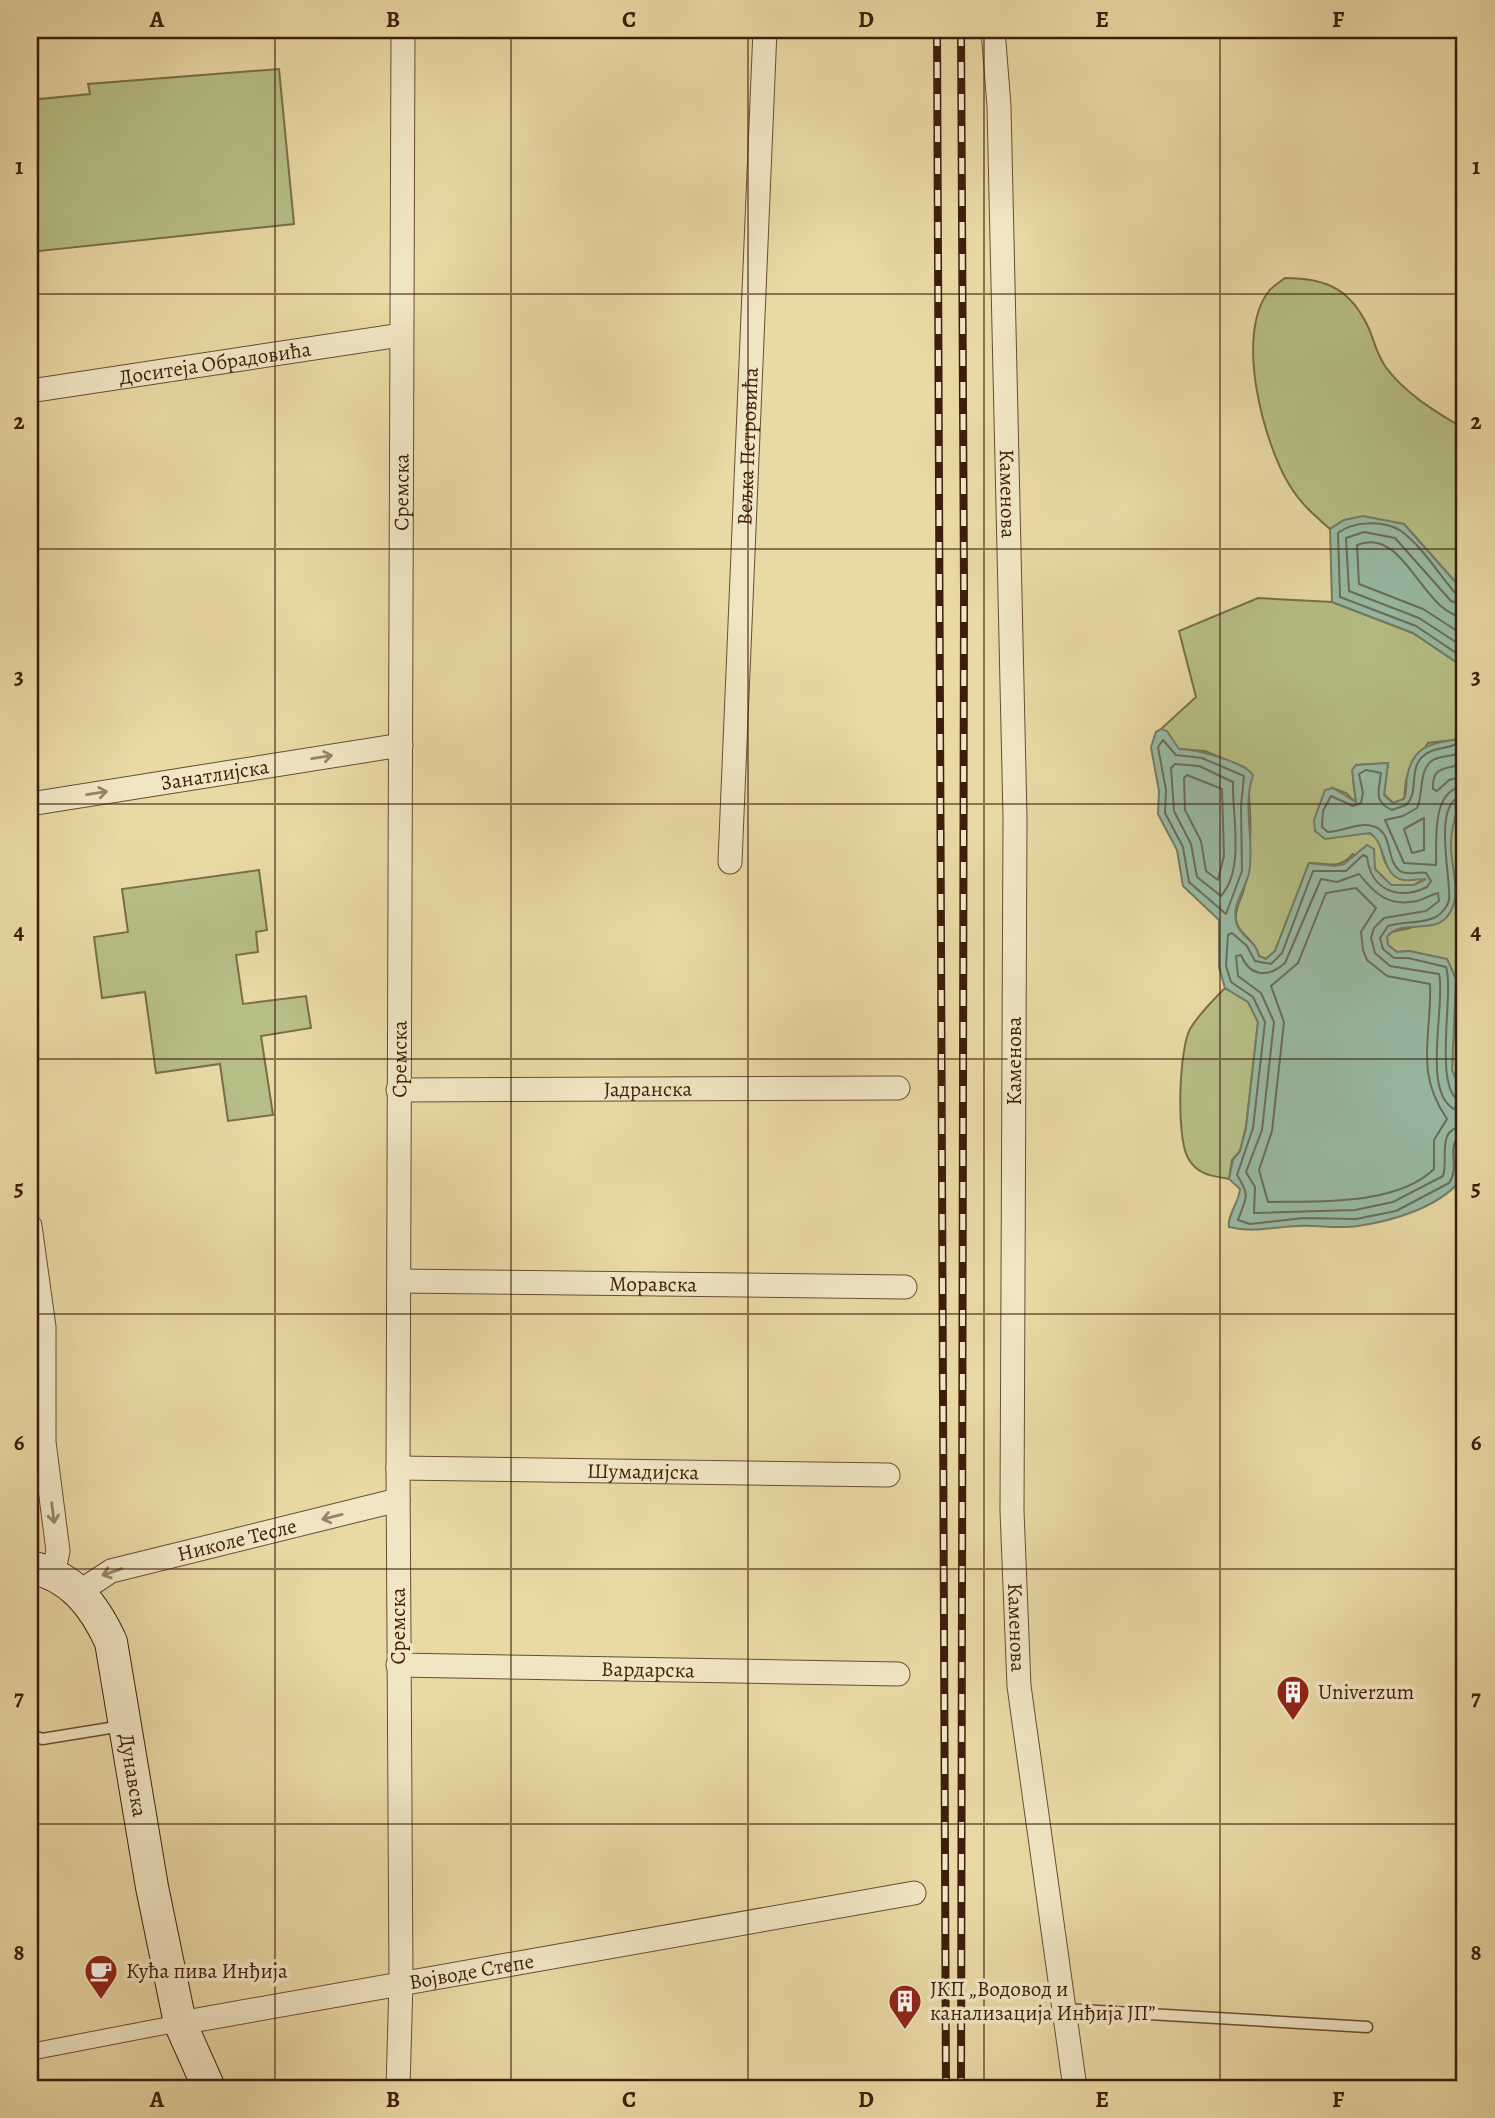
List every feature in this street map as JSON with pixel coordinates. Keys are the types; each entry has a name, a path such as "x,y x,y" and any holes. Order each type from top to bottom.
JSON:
{"main road":[{"name":"Дунавска","path":"41,1571 79,1592 102,1623 111,1643 152,1887 180,2023 209,2088"}],"street":[{"name":"Сремска","path":"398,2088 401,1983 398,1090 403,30"},
{"name":"Вељка Петровића","path":"730,862 765,30"},
{"name":"Каменова","path":"993,30 999,106 1015,817 1012,1511 1019,1686 1075,2088"},
{"name":"Доситеја Обрадовића","path":"30,391 401,335"},
{"name":"Занатлијска","path":"30,804 401,745"},
{"name":"Јадранска","path":"398,1090 898,1087"},
{"path":"30,1226 44,1327 44,1442 58,1551 41,1571"},
{"name":"Моравска","path":"399,1281 905,1287"},
{"name":"Шумадијска","path":"398,1468 888,1475"},
{"name":"Николе Тесле","path":"79,1592 111,1571 398,1500"},
{"name":"Вардарска","path":"398,1665 898,1674"},
{"name":"Војводе Степе","path":"30,2052 401,1983 914,1893"}],"lane":[{"path":"30,1734 42,1739 125,1725"},
{"path":"1064,2009 1367,2027"}],"green space":[{"path":"279,69 294,224 30,252 30,100 90,94 88,84"},
{"path":"1285,278 1326,284 1347,296 1363,317 1380,358 1393,376 1422,402 1465,429 1465,593 1404,524 1344,520 1330,529 1290,486 1271,444 1263,417 1253,361 1254,334 1259,310 1269,291"},
{"path":"1258,598 1332,602 1413,633 1465,668 1465,725 1454,740 1428,743 1406,780 1404,799 1393,803 1384,794 1388,763 1356,765 1353,779 1356,803 1346,793 1333,788 1361,833 1377,838 1391,871 1403,880 1427,878 1414,885 1391,885 1375,869 1353,854 1338,864 1309,863 1275,951 1266,959 1259,956 1236,920 1237,907 1247,875 1250,844 1246,768 1205,751 1179,749 1161,729 1196,697 1179,631"},
{"path":"1465,799 1465,1100 1452,1070 1456,979 1447,959 1409,951 1397,952 1388,945 1387,937 1391,932 1410,928 1456,898 1451,834 1458,809"},
{"path":"259,870 267,930 256,932 258,952 236,955 243,1004 306,996 311,1028 261,1036 273,1115 228,1121 220,1064 156,1073 145,992 102,998 94,937 128,932 122,889"},
{"path":"1225,988 1248,1002 1258,1022 1246,1127 1240,1151 1232,1160 1229,1179 1206,1174 1192,1164 1184,1147 1180,1113 1181,1074 1186,1040 1190,1029 1202,1013"}],"water":[{"path":"1363,516 1404,524 1465,593 1465,668 1413,633 1332,602 1330,529 1344,520"},
{"path":"1465,725 1465,798 1456,814 1451,846 1454,902 1446,918 1439,923 1399,929 1387,937 1388,945 1397,952 1409,951 1447,959 1456,979 1452,1070 1465,1100 1465,1138 1459,1147 1460,1181 1427,1206 1371,1224 1255,1230 1229,1227 1240,1189 1229,1179 1233,1160 1240,1151 1246,1128 1258,1022 1248,1002 1225,988 1219,967 1219,920 1183,886 1177,850 1158,814 1159,791 1151,747 1156,732 1161,729 1167,731 1179,749 1230,761 1253,775 1248,812 1251,849 1249,873 1235,918 1239,929 1255,947 1259,956 1266,959 1275,951 1309,863 1335,866 1344,864 1367,845 1374,849 1375,869 1391,885 1414,885 1426,879 1397,878 1391,873 1379,845 1370,833 1325,839 1315,831 1314,820 1325,790 1333,788 1356,802 1352,770 1356,765 1388,763 1384,795 1393,803 1404,799 1409,767 1417,754 1436,743 1454,740"}],"railway":[{"path":"937,30 946,2088"},
{"path":"961,30 964,588 961,2088"}],"place":[{"name":"Univerzum","path":"1293,1722"},
{"name":"Кућа пива Инђија","path":"101,2001"},
{"name":"ЈКП „Водовод и канализација Инђија ЈП”","path":"905,2031"}]}
